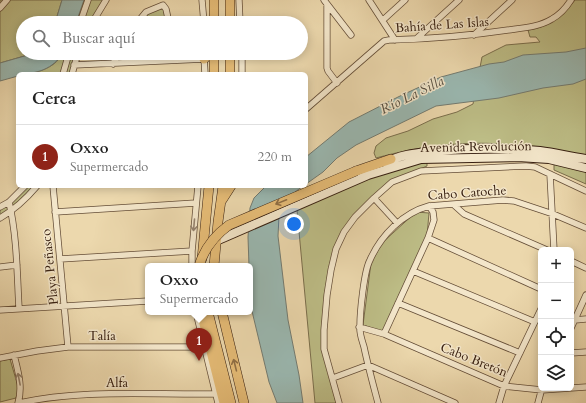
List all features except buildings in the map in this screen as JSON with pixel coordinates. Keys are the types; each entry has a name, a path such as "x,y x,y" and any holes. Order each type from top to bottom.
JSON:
{"main road":[{"path":"214,0 214,16"},
{"path":"230,0 230,16"},
{"path":"214,60 214,72"},
{"path":"230,60 230,72"},
{"name":"Avenida Revolución","path":"368,175 391,160 420,152 475,149 515,149 586,159"},
{"name":"Avenida Revolución","path":"216,241 368,175 422,159 537,158 549,159 586,168"},
{"path":"200,263 202,257 213,240 229,225 356,171 391,160"},
{"path":"202,263 202,245 209,188"},
{"path":"214,263 216,241 220,223 223,188"},
{"path":"221,201 230,188"},
{"path":"207,202 210,210 211,236 216,241"},
{"path":"220,223 240,230"},
{"path":"202,315 224,403"},
{"path":"209,315 231,403"},
{"path":"223,315 244,403"}],"street":[{"path":"0,7 7,0"},
{"path":"82,16 88,0"},
{"path":"96,16 106,0"},
{"path":"202,0 203,16"},
{"path":"369,0 395,40"},
{"path":"383,20 405,0"},
{"path":"415,39 459,0"},
{"path":"473,35 512,0"},
{"name":"Bahía de Las Islas","path":"308,107 384,41 473,35 540,25 563,11 572,0"},
{"path":"240,1 240,16"},
{"path":"326,2 351,35"},
{"path":"326,2 327,68 337,83"},
{"path":"143,16 146,12 163,5 166,9 168,16"},
{"path":"64,72 68,60"},
{"path":"72,72 76,60"},
{"path":"112,64 115,60"},
{"path":"74,66 154,60"},
{"path":"205,72 206,60"},
{"path":"242,60 242,72"},
{"path":"339,403 324,349 327,295 336,249 344,232 355,217 392,182 425,170 526,166 535,167 586,191"},
{"path":"550,174 554,247"},
{"path":"0,207 9,202 23,188"},
{"path":"0,218 11,212 25,200 35,188"},
{"name":"Playa Peñasco","path":"53,188 68,347"},
{"path":"192,263 198,188"},
{"path":"374,198 397,223"},
{"name":"Cabo Catoche","path":"378,403 359,327 369,260 380,242 397,223 418,209 429,206 503,200 514,201 553,214 586,228"},
{"path":"9,202 17,265 19,308"},
{"path":"55,212 196,203"},
{"path":"454,205 464,214 540,247"},
{"path":"384,334 428,238 434,220 429,206"},
{"path":"428,238 538,288"},
{"path":"60,258 192,250"},
{"path":"574,262 586,268"},
{"path":"0,267 17,265"},
{"path":"413,271 535,322"},
{"path":"586,295 575,320 586,319"},
{"path":"0,310 145,301"},
{"path":"398,303 520,353"},
{"path":"197,315 218,403"},
{"path":"499,403 504,386 538,316"},
{"name":"Cabo Bretón","path":"359,327 384,334 504,386 538,389"},
{"name":"Talía","path":"0,358 68,347 205,347"},
{"path":"574,353 586,352"},
{"path":"14,355 21,385 19,403"},
{"path":"333,378 368,365 455,403"},
{"name":"Cabo Bretón","path":"574,388 586,388"},
{"path":"538,403 541,391"},
{"name":"Alfa","path":"19,403 40,398 73,395 216,394"}],"green space":[{"path":"0,0 62,0 57,16 16,16 16,58 0,63"},
{"path":"84,0 106,0 96,16 78,16"},
{"path":"575,0 586,0 586,155 522,146 478,143 427,147 376,158 374,153 376,146 386,138 408,131 433,119 457,112 473,104 482,57 506,45 540,42 536,37 530,37 528,30 536,29 549,24 560,16"},
{"path":"163,5 167,16 142,16"},
{"path":"58,60 76,60 73,72 36,72 53,65"},
{"path":"427,157 427,166 389,182 354,215 335,249 325,292 322,341 336,403 315,403 297,210 320,196"},
{"path":"554,162 586,170 586,184 554,170"},
{"path":"23,188 35,188 0,218 0,207"},
{"path":"416,212 429,213 427,236 384,332 363,325 371,263 382,243"},
{"path":"10,359 19,390 16,398 0,402 0,361"}],"water":[{"path":"62,0 84,0 78,16 57,16"},
{"name":"Río La Silla","path":"586,48 586,79 573,84 543,88 499,98 436,106 356,145 337,158 323,172 308,183 308,155 349,122 398,97 441,77 489,64 504,62 523,55 566,52"},
{"path":"16,58 16,60 57,60 44,70 38,72 16,72 16,77 0,81 0,63"},
{"path":"264,188 300,188 285,204 279,216 278,236 288,320 303,403 277,403 269,382 253,315 253,263 249,263 248,237 250,208 254,198"}],"place":[{"name":"Oxxo","path":"199,361"}]}
